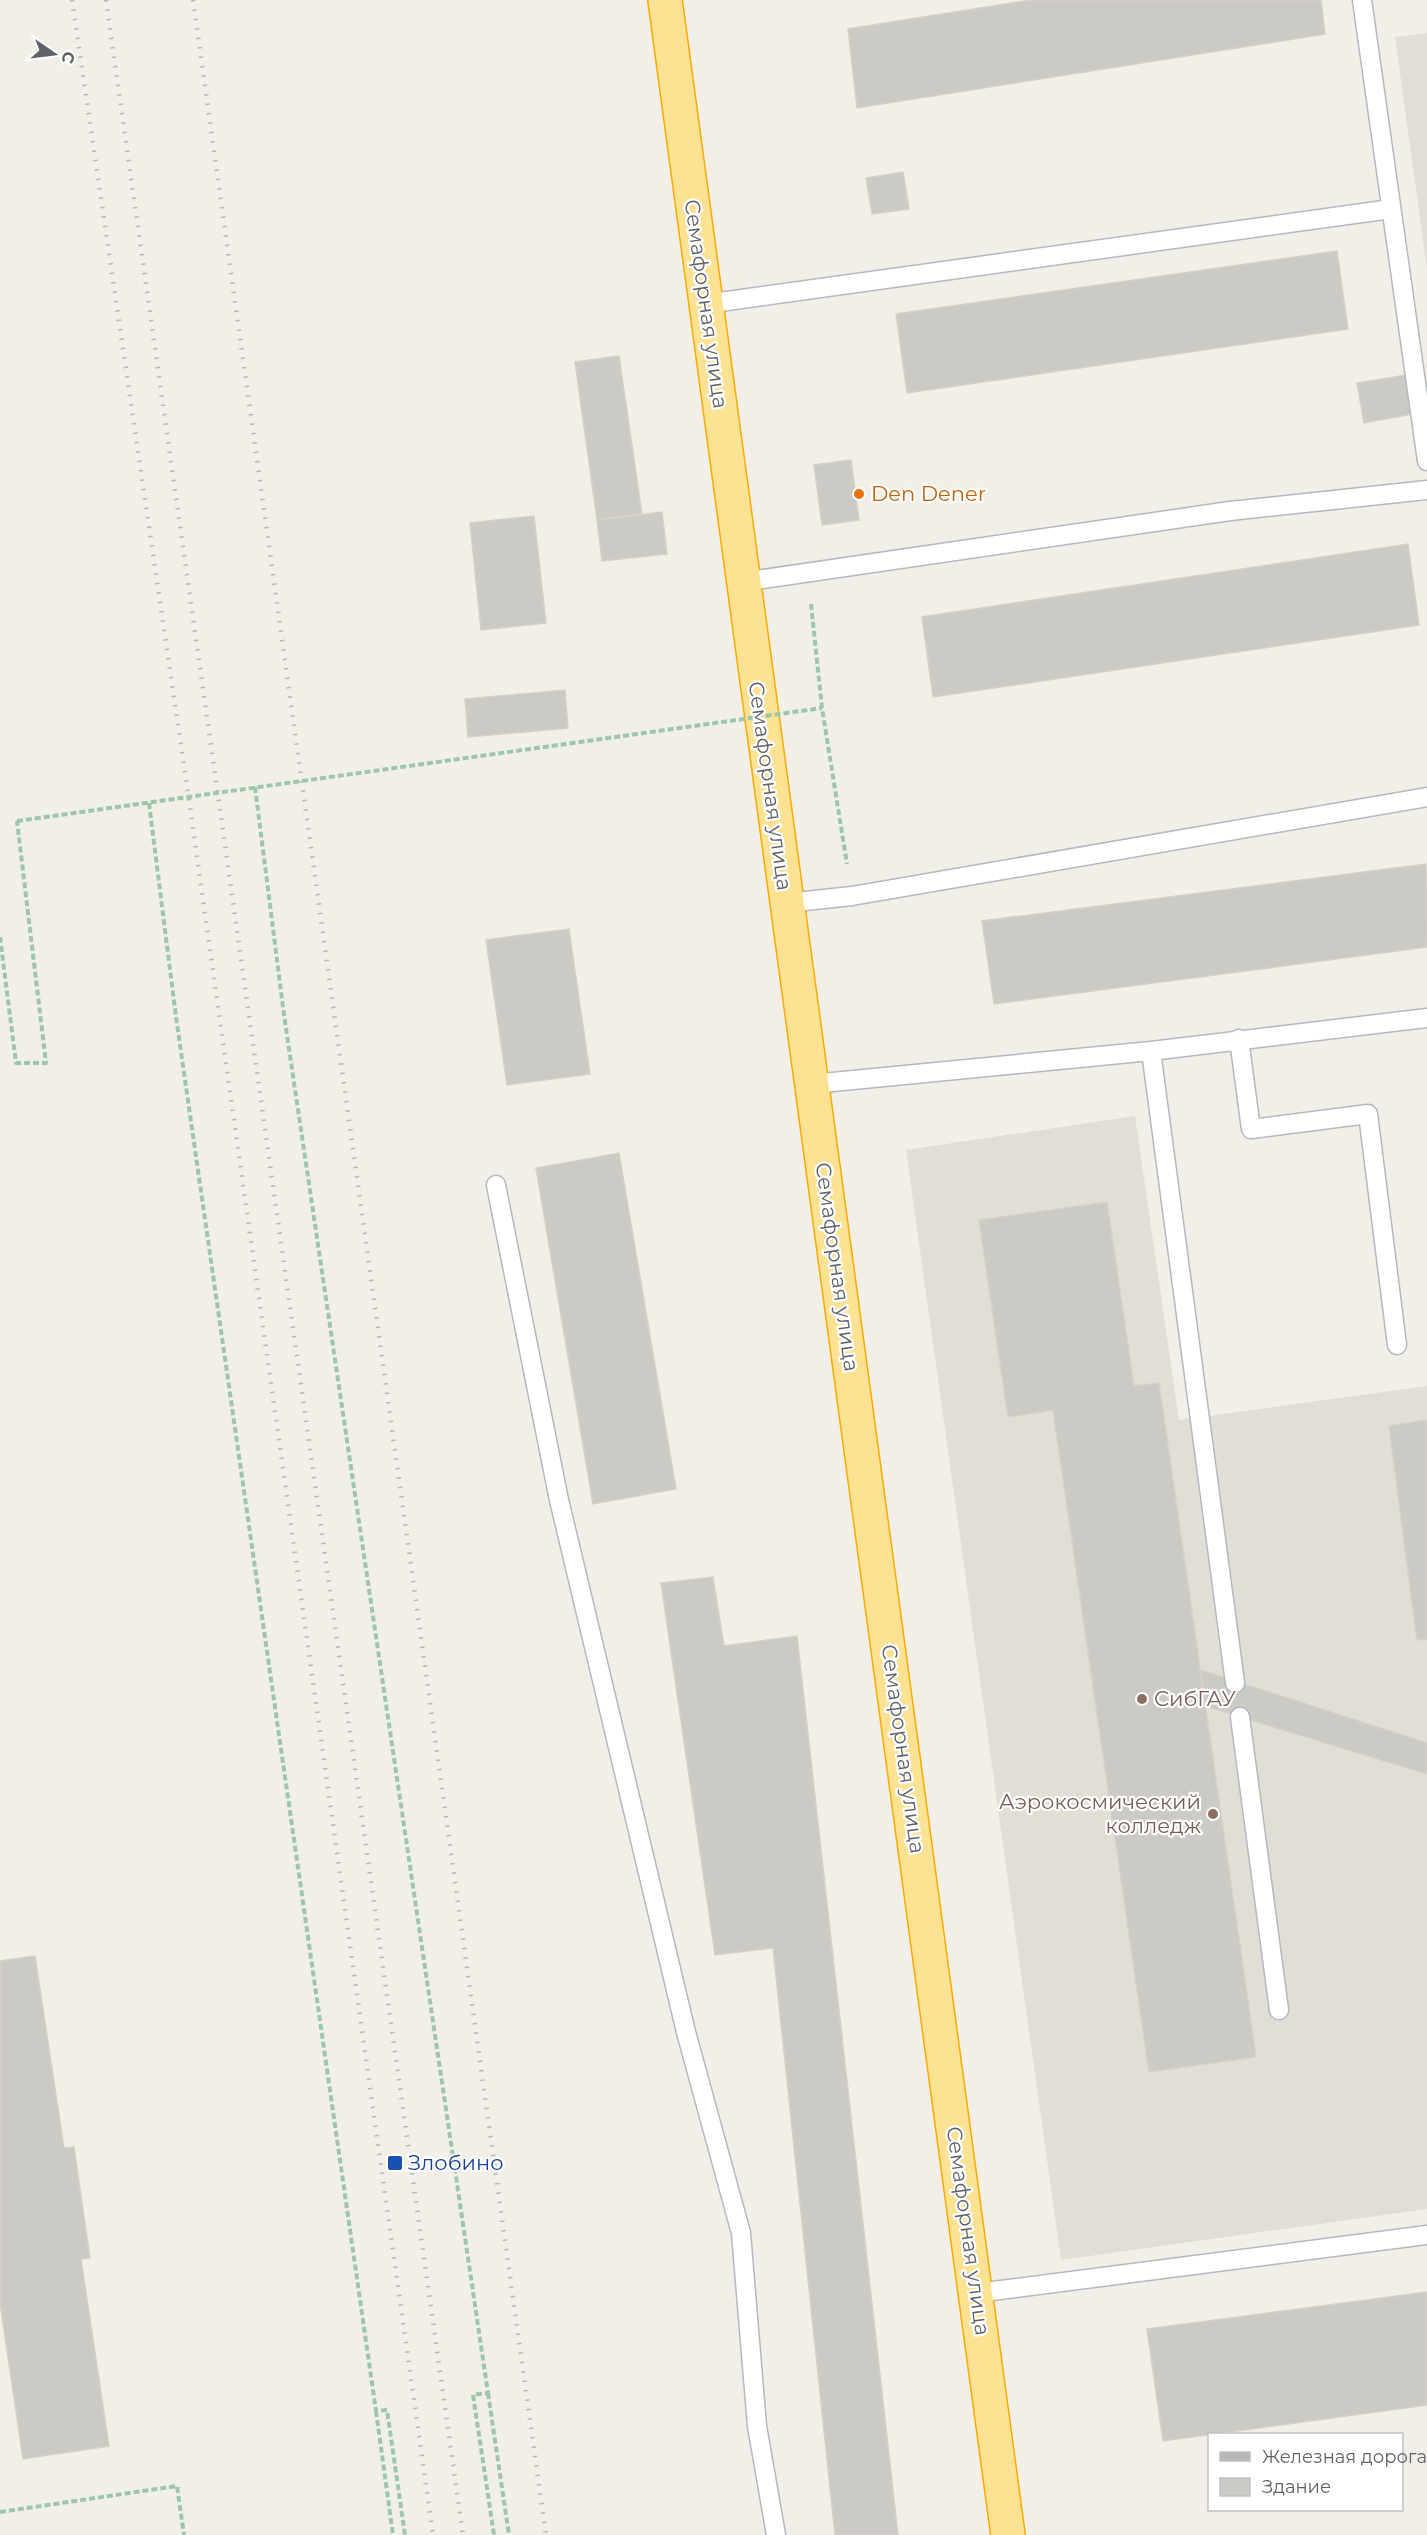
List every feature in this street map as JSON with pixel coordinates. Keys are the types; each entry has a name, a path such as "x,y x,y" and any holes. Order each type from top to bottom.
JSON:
{"highway":[{"name":"Семафорная улица","path":"665,0 1008,2535"}],"lane":[{"path":"1362,0 1427,461"},
{"path":"705,304 1391,209"},
{"path":"743,582 1230,511 1427,490"},
{"path":"786,903 852,896 1427,797"},
{"path":"812,1084 1151,1051 1427,1018"},
{"path":"1239,1039 1251,1129 1368,1114 1397,1345"},
{"path":"1151,1051 1236,1683"},
{"path":"496,1185 559,1500 686,2032 741,2233 757,2426 776,2535"},
{"path":"1240,1717 1280,2010"},
{"path":"977,2293 1427,2235"}],"path":[{"path":"811,603 822,708 845,857"},
{"path":"0,937 16,1063 46,1063 17,821 822,708"},
{"path":"255,787 286,1027 509,2535"},
{"path":"149,803 177,1029 393,2535"},
{"path":"488,2393 473,2396 494,2535"},
{"path":"376,2411 387,2410 405,2535"},
{"path":"0,2512 177,2486 184,2535"}],"shaded area":[{"path":"1427,33 1427,269 1395,37"},
{"name":"Аэрокосмический колледж","path":"1135,1116 1179,1420 1427,1386 1427,2209 1061,2260 906,1150"}],"building":[{"path":"1031,0 1321,0 1325,34 857,108 848,29"},
{"path":"903,172 909,209 872,214 866,178"},
{"path":"1337,251 1348,329 907,393 896,314"},
{"path":"619,356 642,514 597,520 575,362"},
{"path":"1406,375 1413,414 1364,423 1357,383"},
{"path":"851,460 859,520 822,525 814,465"},
{"path":"662,512 667,554 602,561 597,520"},
{"path":"534,516 546,623 481,630 470,523"},
{"path":"1408,544 1419,625 933,697 922,617"},
{"path":"565,690 568,728 468,737 465,699"},
{"path":"1426,864 1427,947 994,1004 982,921"},
{"path":"569,929 590,1074 507,1085 486,940"},
{"path":"619,1153 676,1489 593,1504 536,1168"},
{"path":"1107,1202 1134,1386 1159,1383 1256,2057 1149,2072 1053,1410 1008,1417 979,1220"},
{"path":"1427,1420 1427,1639 1417,1640 1389,1426"},
{"path":"713,1577 724,1646 797,1636 898,2535 835,2535 773,1948 715,1955 661,1583"},
{"path":"1201,1670 1427,1743 1427,1774 1205,1706"},
{"path":"35,1956 64,2148 74,2147 90,2258 81,2259 109,2446 23,2459 0,2303 0,1961"},
{"path":"1427,2292 1427,2405 1208,2433 1208,2435 1163,2441 1147,2329"}],"railway":[{"path":"72,0 187,786 433,2535"},
{"path":"106,0 463,2535"},
{"path":"193,0 546,2535"}],"place":[{"name":"Den Dener","path":"859,494"},
{"name":"СибГАУ","path":"1142,1699"},
{"name":"Аэрокосмический колледж","path":"1213,1814"},
{"name":"Злобино","path":"395,2163"}]}
